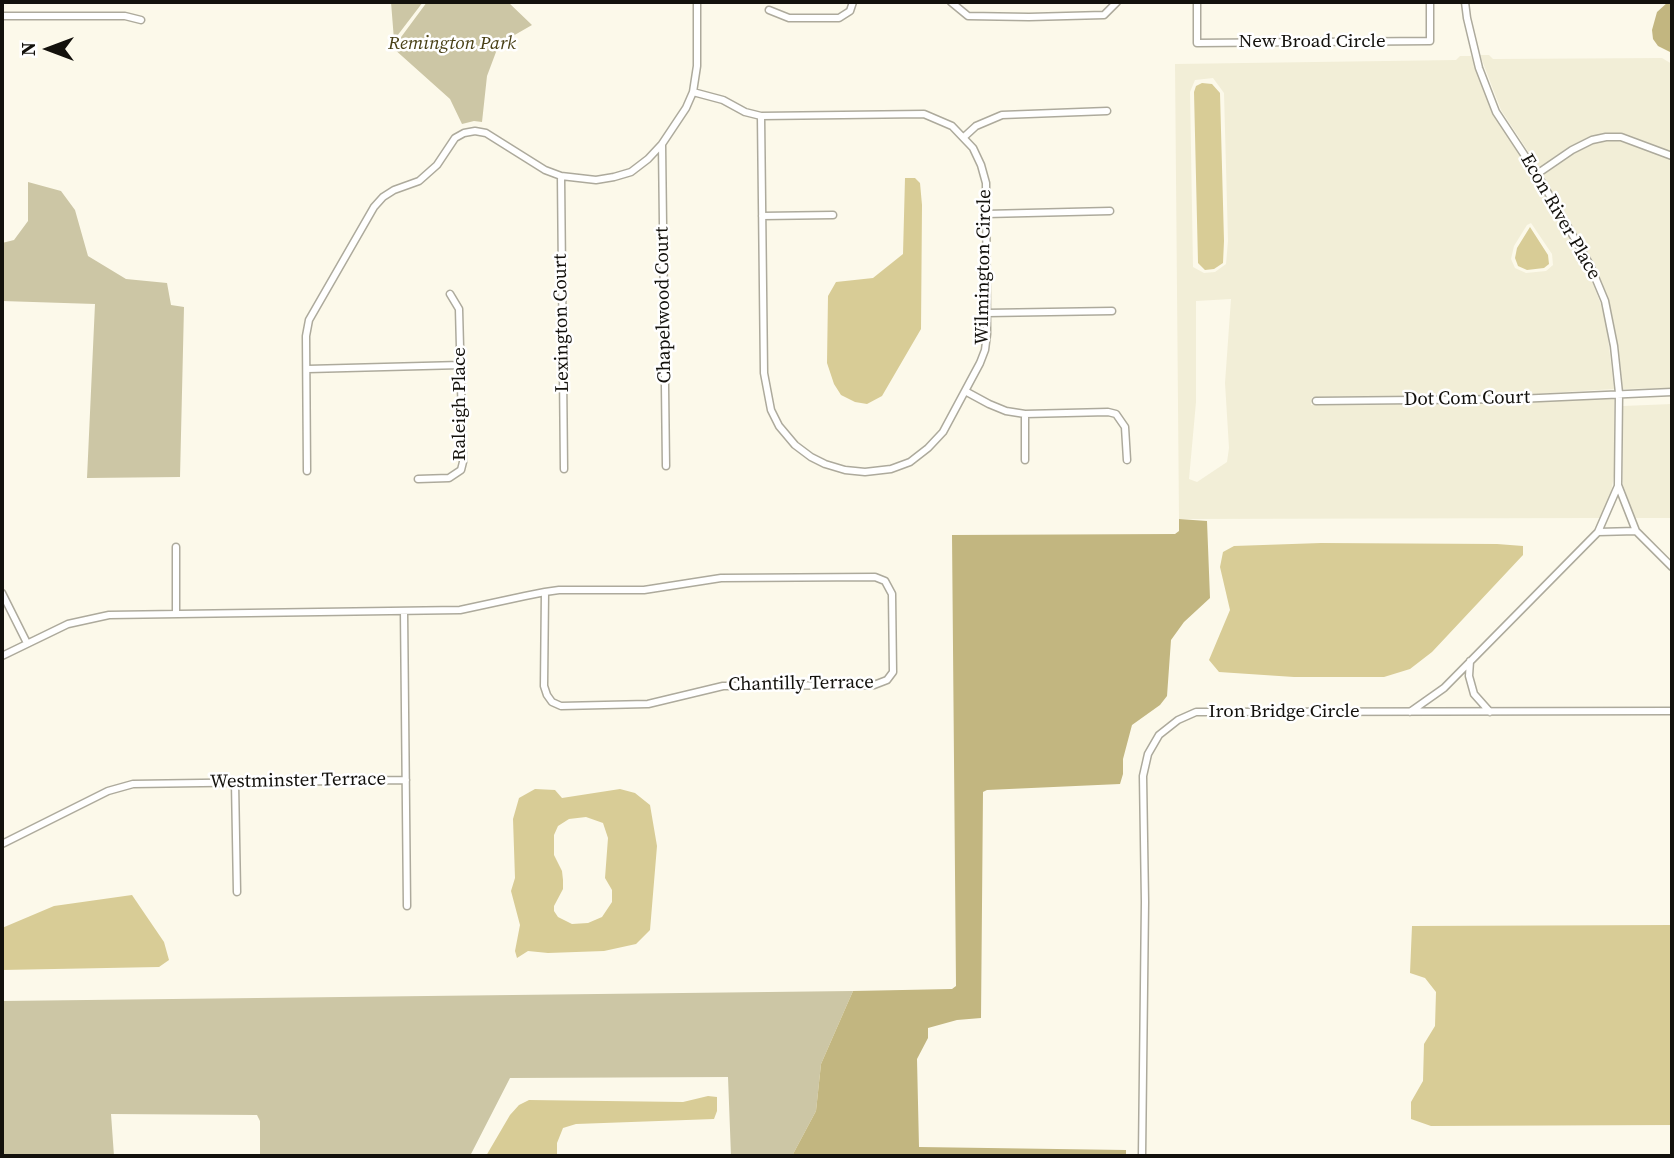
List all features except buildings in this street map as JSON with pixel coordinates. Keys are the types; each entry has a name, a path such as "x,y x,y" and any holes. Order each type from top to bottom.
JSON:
{"street":[{"path":"307,471 306,336 309,320 374,207 394,190 419,181 428,174 455,138 464,132 485,133 545,170 561,176 579,180 614,177 631,172 662,144 694,92 697,66 697,2"},
{"path":"769,10 789,18 839,18 850,11 853,2"},
{"path":"951,2 968,16 1030,17 1104,15 1116,2"},
{"name":"New Broad Circle","path":"1197,2 1197,43 1211,43 1430,41 1430,2"},
{"name":"Econ River Place","path":"1465,2 1479,68 1496,112 1537,174 1590,265 1605,301 1614,346 1619,393 1618,485"},
{"path":"2,16 125,16 141,20"},
{"name":"Wilmington Circle","path":"694,92 723,100 746,112 761,116 924,114 952,126 973,148 986,183 985,350 943,432 928,449 910,462 891,469 865,472 845,470 811,457 795,445 779,426 771,410 764,373 761,116"},
{"path":"964,137 976,126 1002,115 1107,111"},
{"path":"1537,174 1573,150 1592,140 1606,137 1621,137 1672,156"},
{"name":"Chapelwood Court","path":"662,144 666,466"},
{"name":"Lexington Court","path":"561,176 564,469"},
{"path":"986,214 1110,211"},
{"path":"762,216 832,215"},
{"name":"Raleigh Place","path":"418,480 449,478 461,470 463,462 459,309 450,294"},
{"path":"987,313 1112,312"},
{"path":"308,369 461,365"},
{"path":"965,391 998,407 1025,414 1116,414 1125,426 1127,460"},
{"name":"Dot Com Court","path":"1316,401 1517,399 1672,392"},
{"path":"1025,414 1025,460"},
{"path":"1408,713 1444,688 1598,531 1618,485"},
{"path":"1618,485 1636,531 1672,567"},
{"path":"1598,531 1636,531"},
{"path":"176,547 176,613"},
{"name":"Chantilly Terrace","path":"404,611 460,610 559,590 644,590 721,578 875,577 891,587 893,672 887,680 874,685 723,685 648,704 561,706 552,702 544,686 545,593"},
{"path":"2,593 27,643"},
{"path":"2,656 86,618 109,615 404,611"},
{"name":"Westminster Terrace","path":"2,844 108,791 133,784 406,780 404,611"},
{"path":"1470,661 1469,676 1474,694 1490,712"},
{"name":"Iron Bridge Circle","path":"1142,1156 1143,776 1148,754 1159,735 1178,720 1196,712 1672,711"},
{"path":"406,780 407,906"},
{"path":"235,782 237,892"}],"shaded area":[{"path":"1668,2 1672,2 1672,53 1658,46 1653,39 1652,30 1657,12"},
{"path":"1480,55 1489,55 1493,59 1662,58 1672,64 1672,152 1623,134 1605,133 1570,146 1539,168 1501,110"},
{"path":"1460,56 1471,56 1493,113 1534,176 1586,266 1606,322 1614,389 1517,395 1312,397 1311,405 1518,403 1614,397 1614,476 1611,492 1600,518 1179,519 1175,64 1456,60","holes":["1213,78 1224,93 1228,241 1226,264 1215,272 1204,273 1193,267 1190,92 1195,80","1531,223 1552,254 1553,265 1546,271 1526,273 1515,268 1511,259 1514,246","1231,299 1225,383 1229,448 1227,462 1197,482 1189,479 1196,402 1196,301"]},
{"path":"1202,83 1212,84 1220,93 1224,241 1223,263 1214,269 1205,270 1198,263 1194,92 1196,86"},
{"path":"1620,141 1672,160 1672,388 1623,389 1609,300 1594,263 1543,175 1575,153 1594,143"},
{"path":"905,178 915,178 920,183 921,329 882,396 867,404 855,402 841,395 827,363 828,296 836,282 873,278 903,254"},
{"path":"1530,227 1548,255 1549,264 1544,268 1527,270 1518,266 1515,258 1517,248"},
{"path":"1672,404 1672,518 1635,518 1623,485 1623,406"},
{"path":"1179,519 1207,521 1210,598 1184,622 1171,640 1167,696 1160,705 1132,725 1120,784 983,792 981,1018 957,1020 928,1028 928,1038 917,1059 919,1147 1126,1150 1126,1156 792,1156 816,1111 821,1064 853,991 952,989 956,986 952,535 1175,534 1179,531"},
{"path":"1321,543 1497,544 1523,546 1523,555 1432,652 1410,669 1384,677 1294,677 1219,672 1209,660 1230,610 1220,567 1223,552 1234,546"},
{"path":"535,789 555,790 562,798 620,789 635,793 650,805 657,846 650,930 636,944 604,951 528,951 517,958 515,951 520,925 511,891 515,878 513,819 519,798","holes":["586,817 603,823 608,838 605,878 612,890 612,902 602,917 588,923 572,924 558,917 554,911 563,889 562,871 554,855 554,835 558,826 569,819"]},
{"path":"132,895 164,942 169,960 159,967 2,970 2,928 54,906"},
{"path":"1672,925 1672,1125 1431,1126 1411,1119 1411,1102 1423,1081 1424,1044 1435,1026 1436,992 1425,978 1410,973 1412,926"},
{"path":"708,1096 717,1097 714,1119 576,1124 563,1128 557,1143 557,1156 486,1156 510,1115 519,1105 529,1100 683,1102"}],"green space":[{"path":"391,2 423,2 394,40"},
{"name":"Remington Park","path":"427,2 508,2 532,25 499,44 487,76 482,122 462,124 450,99 393,48"},
{"path":"28,182 61,191 75,210 88,256 126,279 167,283 171,305 184,307 180,477 87,478 95,304 2,301 2,243 14,240 28,221"},
{"path":"853,991 821,1064 816,1111 792,1156 731,1156 728,1077 510,1078 470,1156 260,1156 260,1121 257,1115 111,1114 114,1156 2,1156 2,1001"}]}
